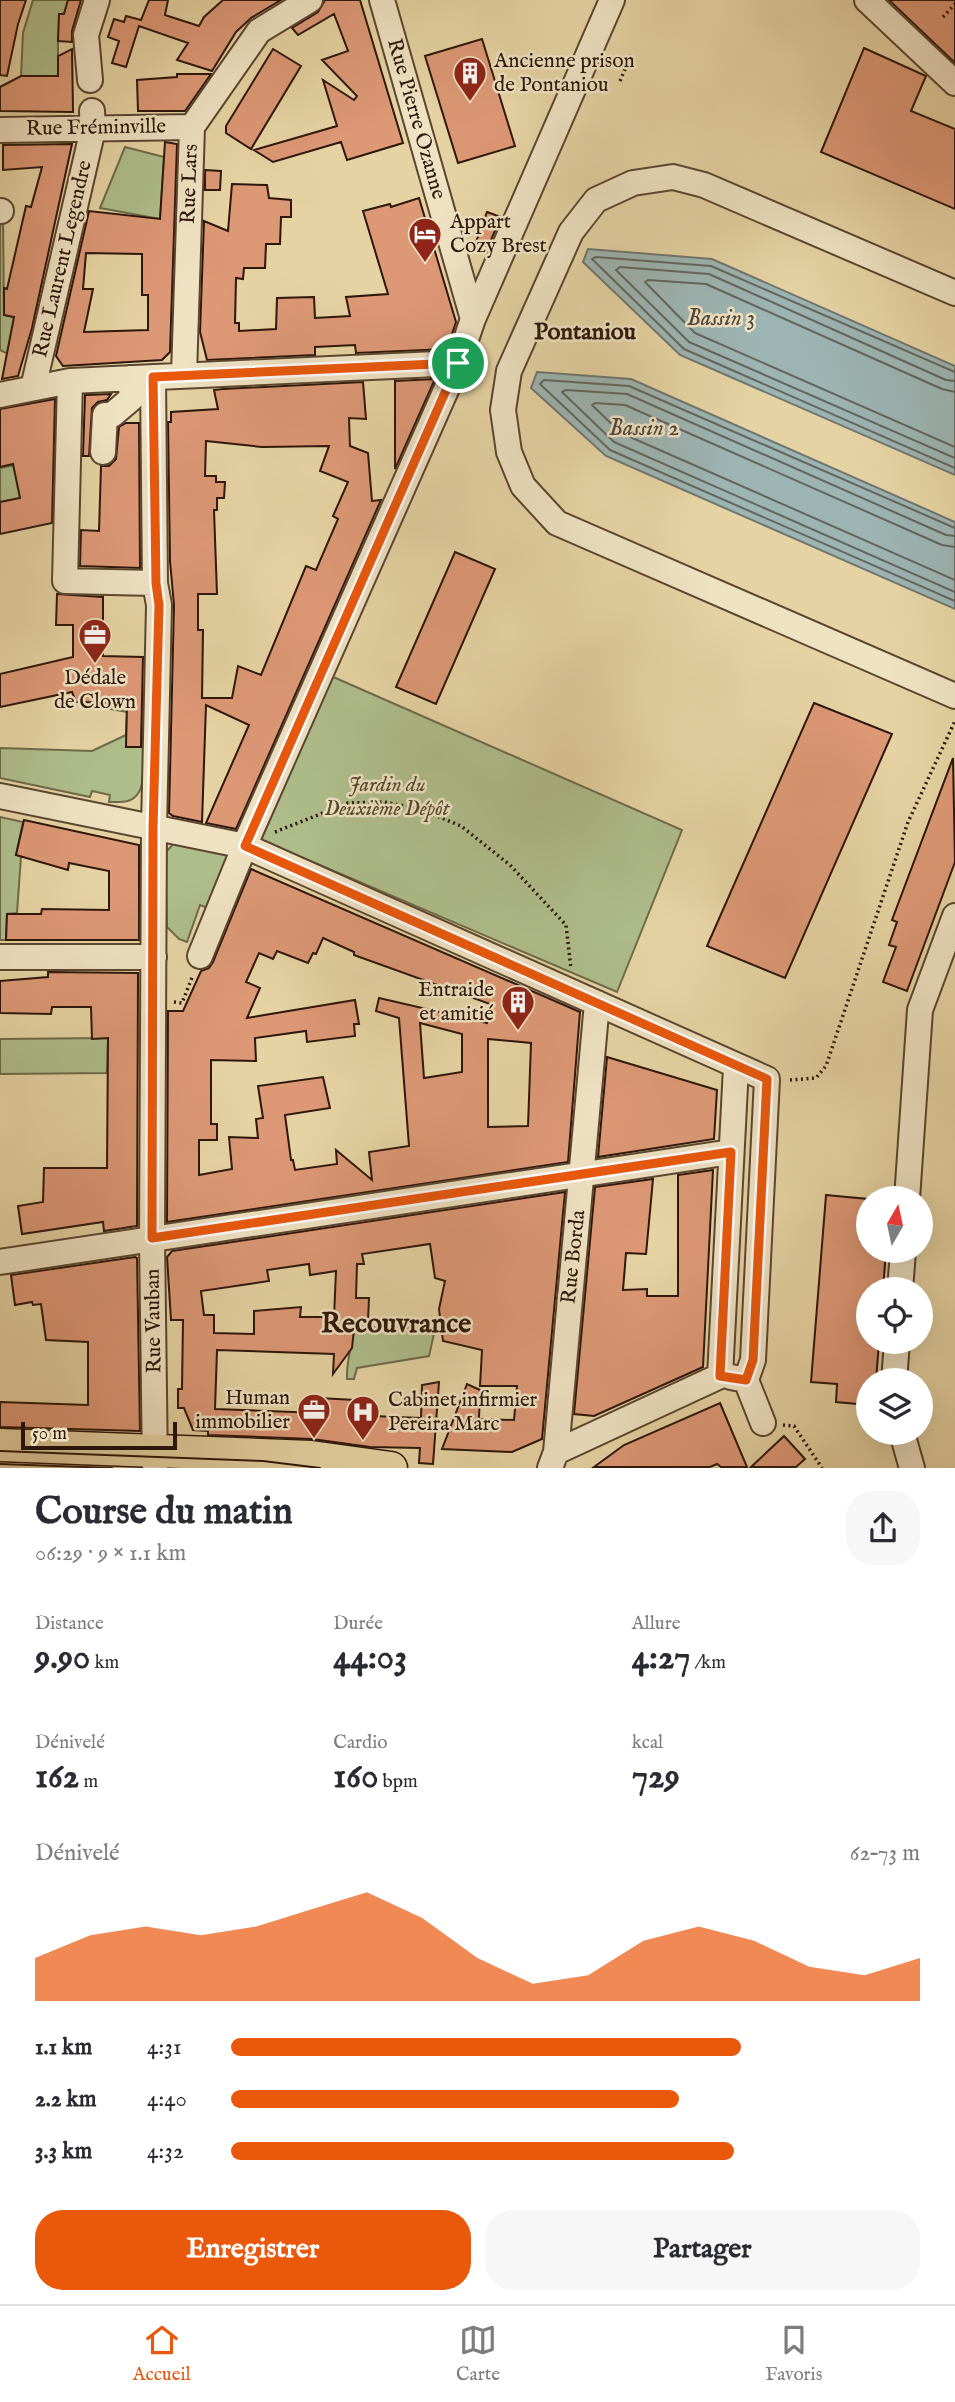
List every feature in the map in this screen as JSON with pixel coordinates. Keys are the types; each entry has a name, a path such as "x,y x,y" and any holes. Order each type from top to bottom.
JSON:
{"main road":[{"path":"0,1445 155,1460 312,1457 339,1465 391,1468"}],"street":[{"path":"90,80 86,35 97,0"},
{"name":"Rue Lars","path":"184,375 192,127 259,32 310,0"},
{"name":"Rue Pierre Ozanne","path":"382,0 473,319"},
{"path":"200,956 255,841 458,363 473,319 612,0"},
{"path":"867,0 955,83"},
{"name":"Rue Fréminville","path":"0,130 92,120 192,127"},
{"name":"Rue Laurent Legendre","path":"33,388 92,120"},
{"path":"955,293 704,185 673,177 632,183 596,200 571,232 509,371 503,410 509,452 523,486 557,523 955,696"},
{"path":"0,395 70,382 458,363"},
{"path":"103,452 105,415 113,415 132,398 142,377"},
{"name":"Rue Vauban","path":"142,377 159,605 153,828 155,957 152,1238 155,1460"},
{"path":"70,382 65,581 156,583"},
{"path":"0,796 153,828 255,841 597,1003 767,1079 753,1360 746,1380 764,1423"},
{"path":"908,1186 920,1010 955,916"},
{"path":"0,957 155,957"},
{"name":"Rue Borda","path":"553,1460 597,1003"},
{"path":"720,1376 736,1067"},
{"path":"0,1262 731,1152"},
{"path":"553,1460 720,1376 746,1380"},
{"path":"905,1445 912,1468"}],"path":[{"path":"943,17 955,4"},
{"path":"620,81 631,55"},
{"path":"784,1080 816,1078 826,1066 908,822 955,721"},
{"path":"255,841 348,803 384,803 420,809 461,826 510,865 566,925 572,975"},
{"path":"154,1001 182,1003 200,956"},
{"path":"764,1423 794,1426 822,1468"}],"green space":[{"path":"33,0 68,0 58,35 58,76 21,76 23,33"},
{"path":"125,147 164,157 160,219 100,208"},
{"path":"0,217 3,217 4,315 24,320 8,354 0,350"},
{"path":"62,456 61,466 32,472 19,493 20,498 0,502 0,468"},
{"name":"Jardin du Deuxième Dépôt","path":"331,676 682,830 617,992 259,839"},
{"path":"106,702 142,703 143,776 139,792 133,799 109,802 110,795 92,791 90,797 0,778 0,748 92,751 126,735 127,712 105,708"},
{"path":"0,817 23,822 16,855 21,856 17,913 7,914 6,940 0,940"},
{"path":"175,842 233,853 211,909 200,905 187,942 179,939 167,927 165,853"},
{"path":"108,1038 107,1073 0,1074 0,1039"},
{"path":"355,1320 368,1321 368,1327 435,1329 429,1356 357,1368 354,1379 347,1379"}],"water":[{"name":"Bassin 3","path":"588,249 712,259 955,366 955,475 680,355 583,262"},
{"name":"Bassin 2","path":"537,372 631,379 955,522 955,609 606,456 531,388"}],"building":[{"path":"0,0 26,0 7,76 0,75"},
{"path":"68,0 81,0 72,31 72,42 58,41 59,14 64,14"},
{"path":"149,0 168,0 165,15 199,26 204,17 223,0 281,0 251,18 236,32 212,71 177,60 188,43 139,26 126,67 112,63 119,41 108,37 114,19 124,22 126,16 141,20"},
{"path":"325,0 360,0 403,143 347,160 341,142 273,162 254,150 337,126 323,80 354,100 357,96 322,60 348,51 334,14 298,35 292,28 318,12"},
{"path":"889,0 955,0 955,63"},
{"name":"Ancienne prison de Pontaniou","path":"482,39 515,146 458,163 425,56"},
{"path":"864,48 926,76 911,111 955,129 955,209 821,152"},
{"path":"72,49 73,112 0,111 0,87 21,76 58,76 58,56"},
{"path":"273,49 301,66 251,149 226,133 226,126"},
{"path":"177,74 211,74 185,111 138,111 137,80 177,77"},
{"path":"165,142 177,144 170,352 162,360 63,366 56,356 89,211 160,219","holes":["86,253 142,254 142,295 148,295 148,330 84,332 93,289 83,289"]},
{"path":"72,144 32,328 18,376 2,379 14,317 4,315 4,288 7,289 26,206 31,207 42,167 3,170 3,145"},
{"path":"205,170 221,171 220,190 205,190"},
{"path":"232,184 267,185 269,198 291,200 291,217 281,217 280,244 266,244 265,268 244,268 243,279 236,278 235,323 239,323 239,331 276,329 277,298 314,297 315,318 350,316 346,297 388,294 363,211 390,204 391,207 419,198 456,322 447,349 356,353 355,345 315,347 315,355 207,360 200,332 204,221 228,231"},
{"path":"487,212 501,217 488,247 476,242"},
{"path":"435,379 395,469 395,381"},
{"path":"363,382 366,419 349,418 350,446 368,453 372,501 381,500 236,829 206,823 249,725 206,705 202,822 173,816 169,813 174,605 170,561 168,422 171,422 171,412 218,409 214,390","holes":["206,441 262,447 329,446 320,471 348,482 333,516 338,519 316,570 306,566 261,675 238,666 232,698 202,698 203,630 198,630 198,594 217,594 214,510 217,510 217,498 224,498 225,482 216,482 216,476 205,476"]},
{"path":"111,394 107,400 98,402 92,408 89,456 83,456 85,395"},
{"path":"55,399 52,523 0,534 0,502 20,498 13,464 0,467 0,409"},
{"path":"126,423 139,423 140,568 80,566 81,530 99,531 101,466 109,466 116,459 119,427"},
{"path":"455,552 495,569 436,704 396,687"},
{"path":"57,594 103,597 103,656 143,657 141,747 126,747 127,703 76,702 72,692 0,707 0,674 73,657 73,625 56,625"},
{"path":"814,703 892,734 785,978 707,946"},
{"path":"953,758 955,862 907,991 883,982 896,947 889,945 897,922 892,920"},
{"path":"24,820 139,845 139,940 6,940 7,914 41,914 42,909 109,910 109,871 69,863 68,870 16,855"},
{"path":"251,869 580,1012 568,1162 167,1222 168,1011 183,1011 201,971 209,968","holes":["323,938 354,952 354,955 493,1005 487,1023 379,998 376,1011 399,1018 409,1146 369,1152 372,1180 336,1150 337,1164 295,1170 291,1160 285,1115 330,1108 323,1077 258,1086 263,1118 256,1119 258,1138 229,1137 232,1169 199,1175 199,1140 217,1140 217,1124 211,1124 211,1060 256,1061 255,1038 306,1031 307,1042 355,1036 354,1024 359,1024 355,1000 247,1018 260,988 246,982 259,953 273,959 277,951 308,963 313,953 316,954","420,1023 462,1034 462,1072 424,1078","488,1039 531,1043 528,1126 488,1127"]},
{"path":"48,972 138,973 137,1226 104,1231 103,1222 22,1234 18,1206 43,1202 44,1168 107,1168 108,1038 92,1039 91,1007 52,1007 51,1014 0,1013 0,981 48,977"},
{"path":"607,1057 717,1090 714,1139 598,1157"},
{"path":"713,1170 703,1367 594,1416 574,1414 595,1187 653,1179 646,1254 626,1253 623,1290 647,1289 647,1296 678,1296 678,1175"},
{"path":"565,1192 542,1439 512,1452 442,1449 467,1384 480,1390 479,1419 514,1420 517,1386 480,1386 482,1350 443,1341 439,1309 445,1281 435,1278 430,1244 362,1254 364,1264 357,1264 356,1298 369,1298 368,1321 355,1320 352,1348 333,1374 334,1354 217,1350 215,1409 319,1413 319,1398 373,1401 373,1416 421,1418 422,1385 439,1382 433,1464 419,1463 420,1448 370,1447 312,1439 208,1435 208,1431 193,1430 184,1408 178,1408 178,1389 182,1389 183,1320 171,1320 167,1257 172,1251","holes":["309,1264 310,1275 336,1271 334,1317 300,1317 301,1307 254,1311 254,1334 214,1333 214,1315 204,1315 201,1291 269,1281 267,1270"]},
{"path":"826,1195 856,1198 856,1264 885,1264 884,1277 856,1277 856,1354 878,1354 877,1368 856,1368 856,1404 836,1402 837,1384 811,1382"},
{"path":"135,1257 140,1431 0,1427 0,1402 88,1405 88,1342 46,1340 41,1304 33,1305 32,1302 15,1305 11,1275"},
{"path":"720,1403 747,1467 721,1467 717,1464 710,1467 594,1467 624,1445"},
{"path":"784,1436 805,1459 796,1467 751,1467"}],"tram line":[{"path":"0,1451 263,1461 320,1468"},
{"path":"0,1464 112,1468"}],"place":[{"name":"Ancienne prison de Pontaniou","path":"470,103"},
{"name":"Appart Cozy Brest","path":"425,264"},
{"name":"Dédale de Clown","path":"95,665"},
{"name":"Entraide et amitié","path":"518,1032"},
{"name":"Human immobilier","path":"314,1440"},
{"name":"Cabinet infirmier Pereira Marc","path":"363,1442"}],"district":[{"name":"Pontaniou","path":"585,332"},
{"name":"Recouvrance","path":"396,1324"}],"route":[{"path":"458,363 245,846 767,1079 753,1360 746,1380 720,1376 731,1152 152,1238 155,957 153,828 159,605 156,583 153,377 458,363"}]}
